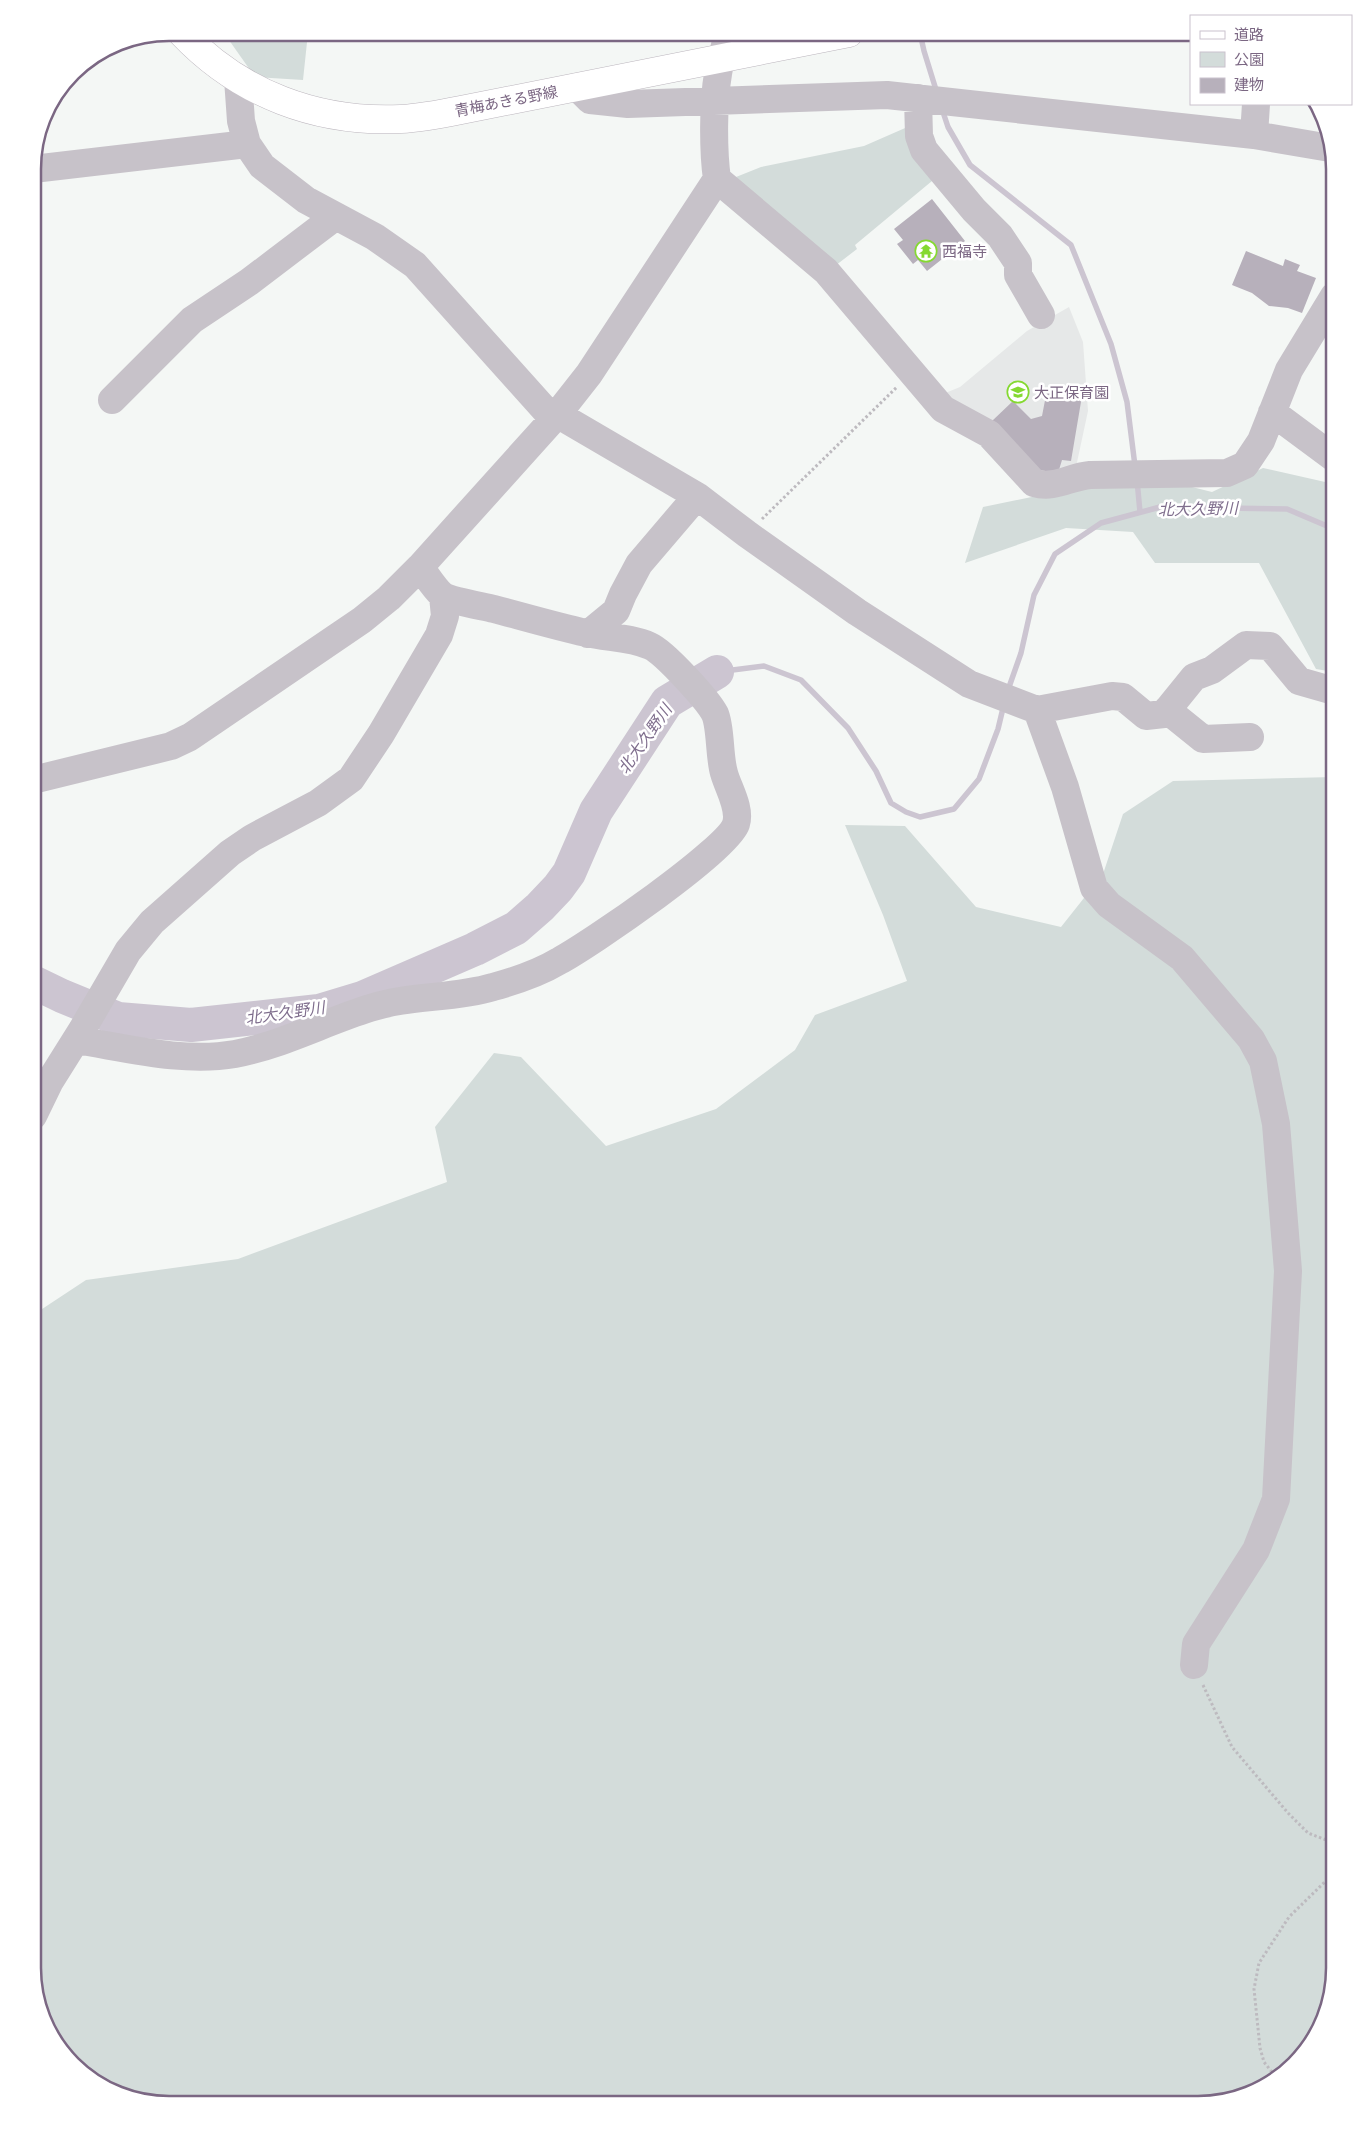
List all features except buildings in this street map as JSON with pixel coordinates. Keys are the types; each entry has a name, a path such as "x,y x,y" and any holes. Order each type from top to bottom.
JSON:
{"main road":[{"name":"青梅あきる野線","path":"191,41 209,59 238,79 263,92 304,108 331,115 365,119 400,119 428,116 577,87 724,45 759,42"}],"street":[{"path":"724,45 718,74 716,102 714,162 717,179 826,271 943,409 988,434 1034,483 1049,486 1076,476 1090,475 1226,473 1245,465 1261,441 1289,370 1326,309"},
{"path":"238,79 241,121 247,144 262,166 306,200 375,237 414,265 546,411 567,420 697,496 747,534 865,617 969,684 1028,706 1112,696 1124,698 1146,716 1164,714 1194,677 1212,670 1246,645 1270,646 1299,681 1326,689"},
{"path":"577,87 590,100 628,104 716,102 842,95 887,95 1254,135 1323,147"},
{"path":"918,98 919,136 924,150 974,210 1000,236 1018,263 1018,275 1041,315"},
{"path":"1254,135 1256,105"},
{"path":"42,168 247,144"},
{"path":"42,778 171,746 190,737 362,620 389,598 420,567 556,416 589,374 717,179"},
{"path":"112,400 192,320 249,282 336,216"},
{"path":"1272,412 1326,452"},
{"path":"588,634 616,611 639,564 697,496"},
{"path":"41,1099 50,1081 128,951 152,922 230,854 252,838 318,803 351,779 376,741 439,635 445,616 443,596 420,567"},
{"path":"79,1035 168,1054 206,1056 236,1053 281,1040 397,1000 453,995 490,988 521,979 559,961 644,904 714,852 728,839 736,825 738,814 721,760 716,716 669,661 653,647 638,642 588,634 443,596"},
{"path":"1028,706 1065,787 1094,888 1109,905 1182,958 1251,1038 1263,1062 1276,1124 1288,1272 1276,1499 1256,1550 1196,1644 1194,1665"},
{"path":"1167,710 1203,739 1250,737"}],"path":[{"path":"747,534 911,372"},
{"path":"1194,1665 1232,1747 1288,1813 1308,1833 1326,1840"},
{"path":"1272,2072 1264,2062 1260,2048 1254,1989 1259,1963 1289,1917 1326,1881"}],"shaded area":[{"name":"大正保育園","path":"1069,307 1083,342 1088,411 1076,467 1038,475 938,396 960,387 1027,331"}],"green space":[{"path":"230,41 307,41 303,80 255,77"},
{"path":"912,125 938,176 855,245 857,249 831,269 731,179 761,167 864,146"},
{"path":"1263,468 1326,482 1326,671 1316,669 1259,563 1155,563 1133,532 1066,528 965,563 983,507 1085,486 1168,481 1212,492"},
{"path":"1326,777 1326,1967 1325,1984 1319,2009 1313,2024 1294,2052 1282,2064 1254,2083 1214,2095 1197,2096 161,2095 128,2089 113,2083 85,2064 73,2052 54,2024 42,1984 41,1967 41,1309 86,1280 238,1259 447,1182 435,1127 494,1053 521,1057 606,1146 716,1109 795,1050 815,1015 907,981 883,915 845,825 905,826 976,907 1061,927 1103,874 1123,814 1173,781"}],"waterway":[{"path":"922,42 937,93"},
{"path":"942,109 948,127 970,165 1071,245 1111,344 1127,402 1135,466"},
{"path":"1137,480 1140,512"},
{"name":"北大久野川","path":"1008,690 1021,653 1034,595 1055,554 1101,523 1160,507 1287,509 1326,526"},
{"name":"北大久野川","path":"717,672 764,666 801,680 848,728 876,771 891,803 906,812 920,817 954,809 979,779 998,729 1004,704"},
{"name":"北大久野川","path":"42,986 118,1019 191,1025 319,1011 362,998 475,949 516,928 558,888 569,873 596,811 667,702 717,672"}],"place":[{"name":"西福寺","path":"926,251"},
{"name":"大正保育園","path":"1018,392"}]}
